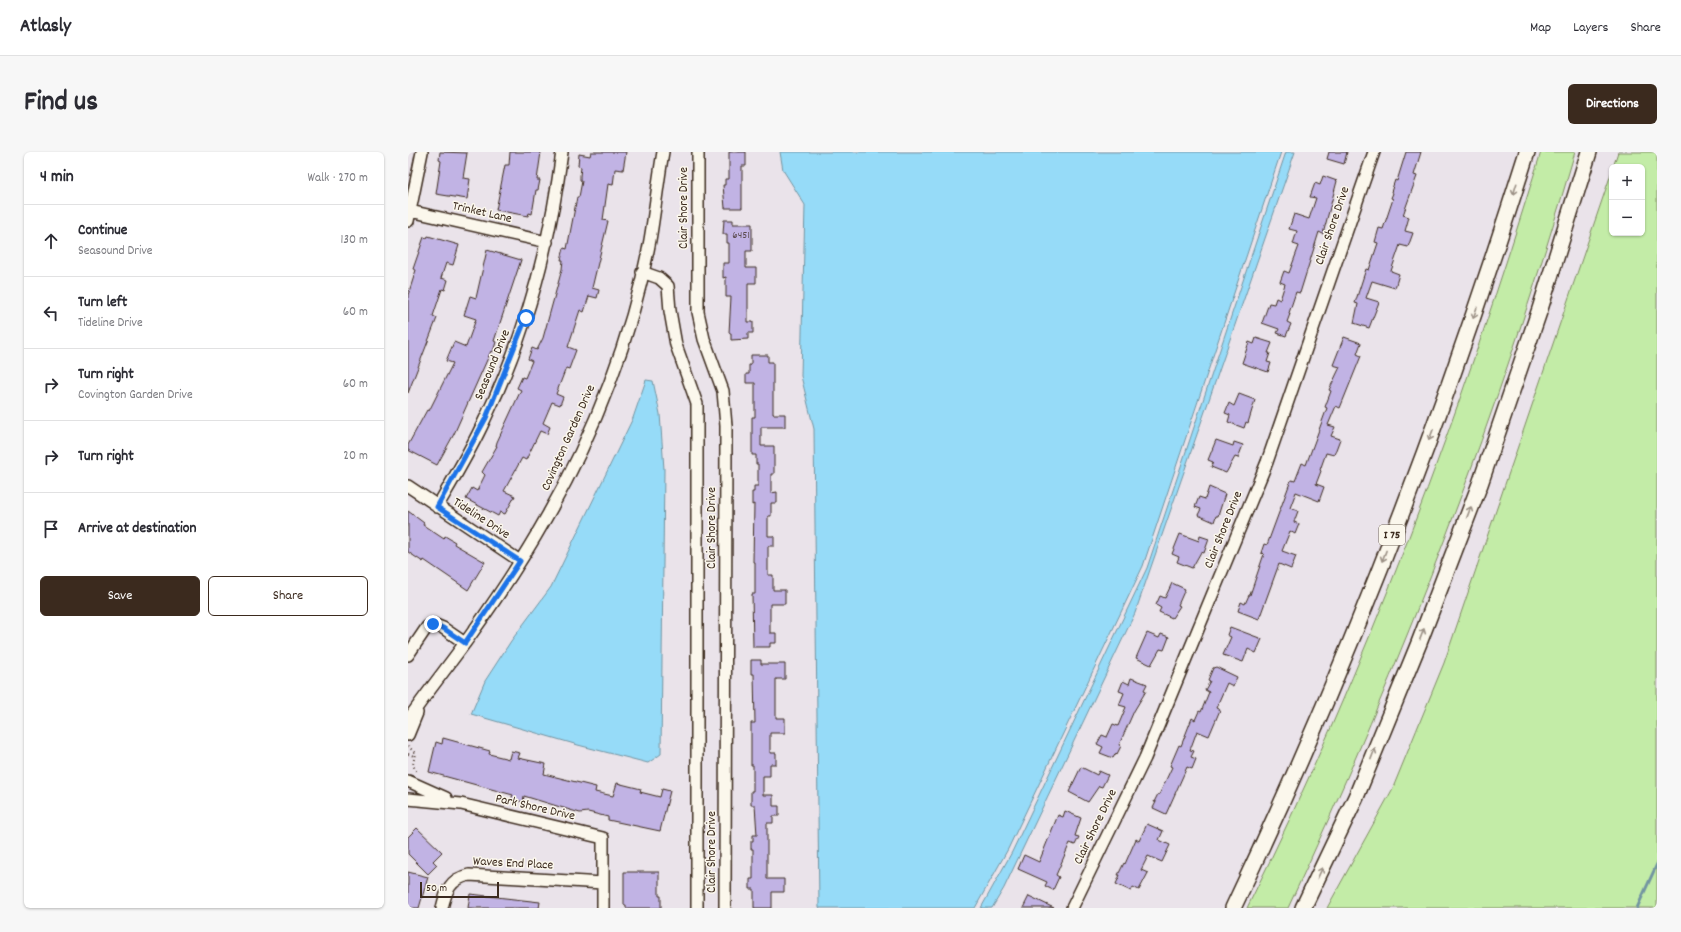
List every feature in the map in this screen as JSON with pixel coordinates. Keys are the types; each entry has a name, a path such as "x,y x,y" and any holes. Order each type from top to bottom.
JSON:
{"highway":[{"name":"I 75","path":"1233,908 1285,796 1334,683 1447,394 1493,261 1527,152"},
{"path":"1304,908 1356,797 1421,636 1477,491 1540,309 1588,152"}],"street":[{"path":"409,216 422,152"},
{"name":"Seasound Drive","path":"437,507 470,449 501,384 526,318 556,204 562,152"},
{"name":"Covington Garden Drive","path":"408,720 465,643 520,561 550,511 592,425 624,340 642,272 650,240 663,152"},
{"name":"Clair Shore Drive","path":"698,152 698,312 704,339 723,391 726,426 725,908"},
{"name":"Clair Shore Drive","path":"1072,908 1145,758 1267,462 1374,152"},
{"name":"Trinket Lane","path":"409,216 547,242"},
{"path":"642,272 659,278 668,286 670,311 676,345 697,404 697,908"},
{"name":"Tideline Drive","path":"408,486 437,507 520,561"},
{"path":"408,655 427,627 433,624 443,628 465,643"},
{"name":"Covington Garden Drive","path":"408,736 421,701"},
{"name":"Park Shore Drive","path":"408,781 461,804"},
{"name":"Park Shore Drive","path":"408,799 461,804 603,838 603,883"},
{"name":"Waves End Place","path":"442,908 446,891 452,882 460,877 469,875 603,883"},
{"path":"603,883 603,908"}],"path":[{"path":"408,746 414,753 413,765 420,776"},
{"path":"408,754 414,756"}],"green space":[{"path":"1541,152 1575,152 1515,345 1446,536 1370,723 1288,908 1247,908 1291,817 1332,724 1372,630 1409,536 1479,345"},
{"path":"1618,152 1657,152 1657,908 1327,908 1392,790 1444,663 1609,180 1609,236 1645,236 1645,164 1614,164"}],"water":[{"path":"780,152 1281,152 1143,566 1008,849 975,908 819,908 814,429 801,376 805,205 783,170"},
{"path":"1286,152 1295,152 1135,613 1004,888 992,908 981,908 1012,852 1147,568"},
{"path":"646,380 653,381 660,414 664,469 661,754 648,763 578,745 471,714 485,681 511,641 551,587 633,418"}],"building":[{"path":"440,152 467,153 463,178 470,179 467,199 436,194 441,161 439,160"},
{"path":"510,152 541,152 537,180 540,180 538,190 536,190 532,214 529,213 528,216 496,210 505,165 509,165"},
{"path":"591,152 626,152 623,170 615,169 613,185 608,184 603,220 608,221 592,288 599,290 597,298 589,296 584,312 580,310 568,347 576,350 569,369 566,368 556,394 563,397 560,405 552,402 543,423 550,427 547,434 540,431 526,460 522,458 504,491 515,496 505,514 500,512 498,516 466,499 472,488 477,491 485,475 482,472 497,446 497,442 521,390 517,388 522,377 525,378 532,361 528,359 532,348 537,350 543,338 562,269 563,260 561,260 564,248 567,249 577,197 579,197 582,181 580,180 581,167 578,166 579,154 590,156"},
{"path":"729,152 746,152 746,166 742,166 742,208 725,208 723,185 725,185 725,179 729,179"},
{"path":"1329,152 1347,152 1344,164 1327,159"},
{"path":"1406,152 1421,152 1414,175 1417,176 1403,215 1409,217 1405,231 1413,233 1408,247 1400,245 1391,271 1399,274 1395,288 1372,281 1366,298 1379,302 1369,328 1354,323 1358,304 1355,303 1366,269 1369,270 1378,243 1375,242 1379,228 1383,229 1393,199 1391,198 1393,193 1391,192 1395,180 1397,181"},
{"path":"1323,176 1337,181 1323,234 1319,232 1300,293 1296,292 1289,313 1287,322 1291,324 1286,336 1277,333 1279,329 1262,323 1269,303 1274,304 1276,298 1280,300 1285,284 1280,282 1284,271 1289,273 1299,246 1293,244 1297,231 1289,229 1294,214 1309,219 1316,198 1310,197 1315,183 1320,185"},
{"path":"724,220 733,220 733,224 752,224 752,251 746,251 746,268 756,268 756,283 748,283 748,322 753,322 753,333 748,333 748,339 731,340 731,333 729,333 731,297 726,297 726,277 723,278 723,263 729,263 729,243 727,243 727,234 723,234"},
{"path":"428,236 459,245 453,265 446,263 441,278 448,280 445,290 442,289 433,316 437,318 408,393 408,295 416,270 413,269 424,237 427,238"},
{"path":"487,250 521,260 494,341 496,342 493,352 491,351 454,434 437,465 408,450 408,445 427,410 429,411 453,363 446,361 454,342 466,347 476,319 464,315 470,296 476,298"},
{"path":"1344,337 1361,343 1357,354 1361,356 1340,408 1336,406 1328,425 1335,427 1331,436 1340,439 1334,455 1326,453 1320,470 1321,471 1316,484 1324,487 1319,501 1296,492 1290,508 1298,511 1294,522 1299,524 1295,534 1290,531 1282,551 1296,556 1291,569 1279,564 1259,619 1238,611 1241,602 1245,604 1250,595 1264,554 1261,553 1264,544 1267,545 1291,480 1295,481 1302,463 1306,465 1327,408 1325,407 1331,391 1329,390 1340,367 1333,365"},
{"path":"1256,338 1272,343 1268,353 1270,353 1267,362 1271,363 1268,372 1242,363 1249,342 1254,344"},
{"path":"751,355 768,355 768,362 773,362 773,414 785,414 785,427 761,427 761,446 774,446 774,474 771,474 771,493 777,492 777,503 771,503 771,516 768,516 768,536 774,536 774,546 768,546 768,575 773,575 773,590 785,590 785,604 770,604 770,633 776,633 776,643 770,643 770,647 753,647 752,594 755,594 755,562 753,562 754,504 752,505 752,492 754,492 754,486 758,486 758,464 756,464 756,455 752,455 752,417 755,417 755,383 746,383 746,374 749,374 749,365 751,365"},
{"path":"1239,394 1255,400 1248,423 1246,422 1244,428 1228,422 1230,415 1225,413 1229,403 1234,406"},
{"path":"1216,440 1233,446 1234,442 1243,445 1238,458 1235,457 1226,473 1211,467 1213,462 1208,460"},
{"path":"1209,487 1225,494 1218,516 1216,516 1214,522 1198,515 1201,509 1195,507 1199,497 1205,499"},
{"path":"408,511 424,523 423,525 444,539 445,536 455,542 454,544 485,562 468,590 424,560 423,562 408,552"},
{"path":"1180,534 1199,541 1200,536 1209,539 1204,553 1201,552 1192,568 1177,562 1179,557 1172,554"},
{"path":"1172,583 1185,589 1178,605 1180,606 1172,618 1159,612 1161,608 1156,605 1160,596 1165,598"},
{"path":"1230,627 1262,639 1256,653 1248,649 1243,662 1223,655 1231,637 1227,635"},
{"path":"1147,633 1159,638 1161,634 1169,637 1164,650 1160,649 1151,665 1136,658"},
{"path":"751,660 761,660 761,664 785,664 785,679 776,679 776,718 785,718 785,733 770,733 770,753 776,753 776,764 770,764 770,776 763,776 763,795 773,795 773,806 779,806 779,816 773,816 773,823 767,823 767,879 784,879 784,892 772,892 772,908 754,908 754,889 750,889 750,879 753,879 753,849 751,849 751,841 753,841 753,835 757,835 755,805 751,805 751,791 753,791 753,765 751,765 751,723 755,723 754,674 751,674"},
{"path":"1216,667 1237,677 1233,686 1227,683 1216,708 1220,710 1209,736 1197,731 1190,750 1194,751 1191,757 1196,759 1192,769 1187,767 1166,814 1153,808 1156,802 1154,802 1158,794 1159,795 1172,767 1170,766 1179,745 1181,746 1192,718 1195,720 1199,711 1201,712 1209,692 1205,690 1210,681 1208,680 1213,668"},
{"path":"1131,678 1147,684 1144,690 1146,691 1134,711 1119,745 1121,746 1113,758 1100,753 1103,747 1097,744 1102,735 1107,737 1113,724 1118,726 1126,707 1119,705 1124,693 1119,691 1123,681 1129,684"},
{"path":"443,738 490,751 489,754 509,759 511,751 520,753 518,758 546,764 544,774 596,787 595,792 613,796 617,783 641,789 640,792 660,797 662,789 670,791 660,831 608,820 608,817 588,812 580,813 524,796 523,802 511,799 513,795 429,772 436,742 442,744"},
{"path":"1081,767 1097,775 1099,771 1108,775 1102,787 1099,786 1088,802 1069,792"},
{"path":"1065,811 1081,818 1075,836 1079,837 1075,845 1070,843 1056,875 1059,877 1053,890 1045,886 1047,882 1018,869 1024,855 1039,862 1058,815 1063,817"},
{"path":"1147,824 1163,831 1159,840 1170,845 1162,862 1148,856 1141,870 1148,873 1139,890 1133,887 1131,891 1116,884 1120,875 1118,875 1124,863 1125,864 1136,839 1139,841"},
{"path":"417,828 442,852 433,861 437,865 428,874 408,854 408,837"},
{"path":"408,872 428,877 419,908 408,908"},
{"path":"624,872 659,872 659,896 661,896 661,908 626,908 626,905 624,905"},
{"path":"470,894 540,902 539,908 468,908"},
{"path":"1029,896 1054,908 1023,908"}],"waterway":[{"path":"1637,908 1657,864"}],"route":[{"path":"433,624 443,628 465,643 520,561 437,507 486,418 515,350 526,318"}]}
